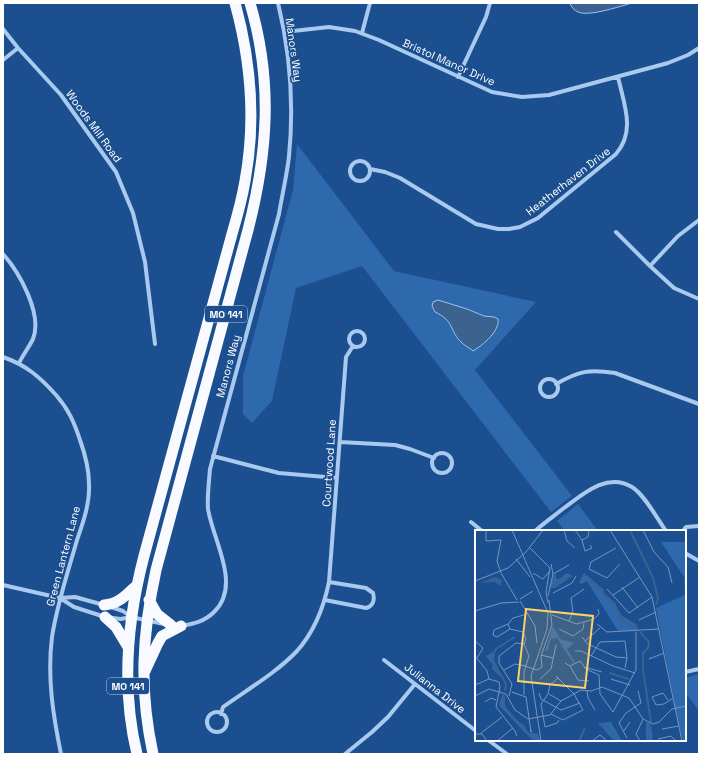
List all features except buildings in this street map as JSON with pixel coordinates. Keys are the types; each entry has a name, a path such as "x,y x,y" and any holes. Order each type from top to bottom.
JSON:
{"highway":[{"path":"232,3 240,21"},
{"name":"MO 141","path":"137,754 128,692 128,648 131,617 137,585 245,181 251,128 251,101 249,73 240,21 235,3"},
{"name":"MO 141","path":"153,754 147,726 143,676 146,621 167,528 245,244 260,177 265,137 265,97 260,43 250,3"},
{"path":"128,648 116,627 104,611 120,601 137,585"},
{"path":"143,676 162,636 176,626 157,614 150,600"}],"street":[{"name":"Manors Way","path":"131,617 176,626 200,622 209,617 223,600 227,584 225,568 212,529 208,508 210,469 279,214 287,171 290,133 291,82 284,32 278,3"},
{"path":"362,33 370,3"},
{"path":"458,77 486,17 490,3"},
{"name":"Bristol Manor Drive","path":"284,32 329,27 362,33 492,92 531,97 549,96 668,63 688,55 699,48"},
{"name":"Woods Mill Road","path":"4,31 61,95 116,172 133,214 145,262 155,344"},
{"path":"3,60 18,48"},
{"name":"Heatherhaven Drive","path":"370,169 368,176 360,180 354,178 350,172 353,164 359,161 365,162 370,169 385,172 400,178 476,224 498,229 520,227 538,218 616,154 622,147 627,132 627,116 618,77"},
{"path":"650,266 678,236 699,220"},
{"path":"616,232 674,288 699,299"},
{"path":"3,254 24,287 34,311 35,326 33,338 18,363"},
{"name":"Courtwood Lane","path":"355,332 362,333 365,337 365,343 358,348 353,346 349,342 350,335 355,332"},
{"name":"Courtwood Lane","path":"221,714 223,707 283,664 297,651 320,614 329,582 346,357 353,346"},
{"name":"Green Lantern Lane","path":"3,357 18,363 43,381 64,404 71,415 85,454 89,485 88,500 84,520 60,598 52,638 50,691 61,754"},
{"path":"556,384 572,375 584,372 604,371 615,373 699,404"},
{"path":"550,379 556,384 556,393 552,396 546,396 541,393 540,387 544,380 550,379"},
{"path":"340,442 395,445 434,458"},
{"path":"442,453 448,455 452,461 452,468 447,472 438,472 432,465 434,458 442,453"},
{"path":"213,456 279,474 338,478"},
{"path":"536,530 586,491 612,482 623,483 633,487 640,493 665,530"},
{"path":"471,522 481,530"},
{"path":"684,530 686,527 699,526"},
{"path":"686,554 699,561"},
{"path":"325,600 366,608 372,605 374,600 373,593 366,588 329,582"},
{"path":"3,585 60,598 75,597 121,619 131,617"},
{"path":"60,598 74,607 104,611 123,611 131,617"},
{"name":"Julianna Drive","path":"384,660 475,730"},
{"path":"686,672 699,669"},
{"path":"345,754 388,717 415,684"},
{"name":"Courtwood Lane","path":"212,714 221,714 226,718 225,728 217,732 211,730 207,725 208,719 212,714"},
{"path":"489,741 507,754"}],"shaded area":[{"path":"570,3 632,3 605,10 583,13 575,10"},
{"path":"297,144 394,271 536,302 475,370 572,496 551,512 362,266 296,288 272,401 252,423 243,414 243,376 293,190"},
{"path":"438,300 484,316 498,319 498,324 494,333 473,351 458,339 446,319 435,312 432,306 433,302"},
{"path":"578,504 597,530 564,530 557,521"},
{"path":"699,674 699,711 686,693 686,678"}]}
